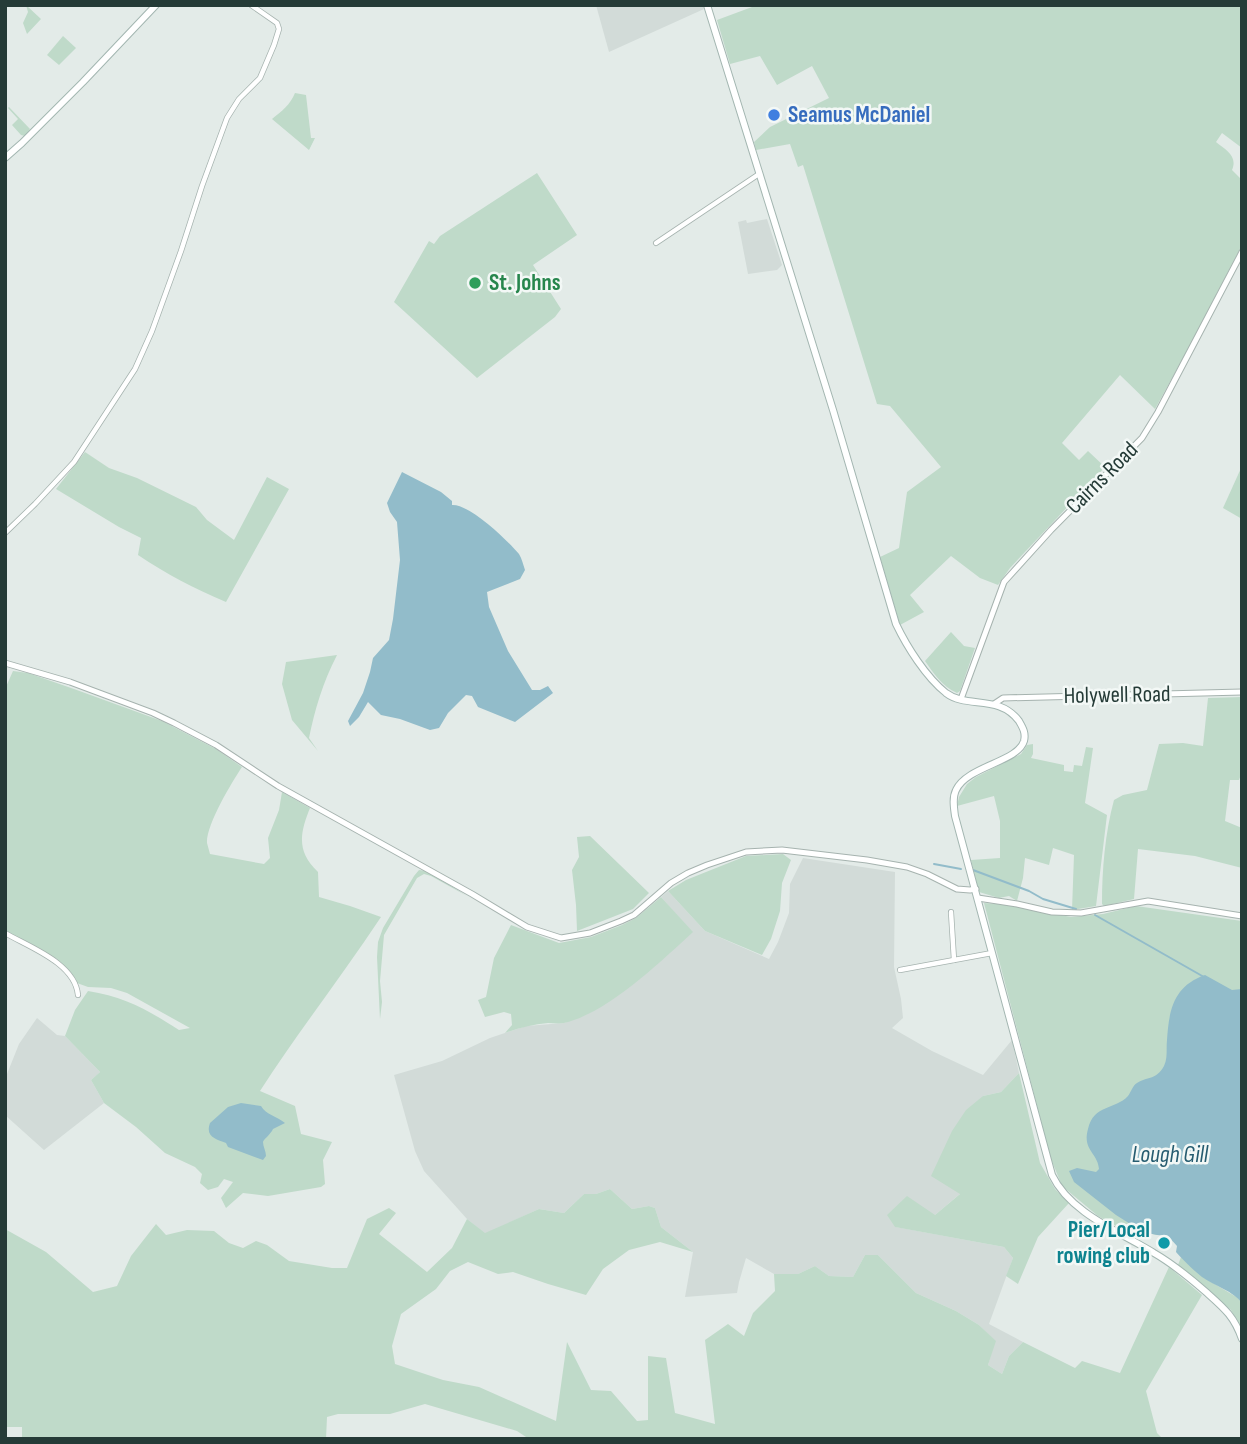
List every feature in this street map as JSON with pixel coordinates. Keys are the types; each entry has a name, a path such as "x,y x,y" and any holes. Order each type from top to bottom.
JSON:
{"main road":[{"path":"5,158 79,87 156,5"},
{"path":"707,5 833,410 896,624 914,654 948,694 961,699 994,704 1017,718 1024,729 1022,747 976,771 956,789 955,816 1047,1160 1058,1188 1094,1218 1153,1252 1188,1277 1229,1312 1242,1339"}],"street":[{"path":"5,533 74,462 135,369 181,251 226,118 239,99 260,78 274,45 279,29 277,23 251,5"},
{"path":"656,243 759,174"},
{"name":"Cairns Road","path":"961,699 1004,582 1142,438 1242,252"},
{"path":"5,663 70,682 164,718 216,745 278,786 472,894 527,928 554,937 590,933 621,921 634,915 671,883 688,873 746,852 782,850 867,860 907,867 957,889 975,889"},
{"name":"Holywell Road","path":"994,704 1003,698 1242,692"},
{"path":"978,898 1052,912 1081,913 1148,901 1242,916"},
{"path":"951,912 954,960"},
{"path":"5,933 58,963 69,975 78,995"},
{"path":"900,970 992,953"}],"shaded area":[{"path":"596,5 703,5 704,9 609,52"},
{"path":"767,219 782,265 777,270 748,274 738,222"},
{"path":"803,858 895,872 894,967 903,1018 892,1028 983,1075 1012,1040 1019,1073 1001,1092 983,1096 961,1193 935,1215 896,1227 1004,1247 1013,1258 989,1324 1023,1342 1009,1356 1002,1374 988,1365 995,1341 979,1325 916,1293 878,1255 865,1255 853,1277 829,1276 815,1266 798,1274 774,1274 746,1258 737,1293 685,1297 693,1252 661,1227 655,1208 649,1206 632,1209 610,1189 596,1194 584,1194 564,1213 539,1209 485,1234 467,1219 424,1171 415,1151 394,1075 442,1061 490,1038 526,1026 564,1023 593,1011 692,932 661,897 668,891 705,931 769,959 789,913 790,884"},
{"path":"37,1018 57,1035 65,1036 100,1072 91,1080 104,1103 44,1150 5,1115 5,1079 19,1044"}],"green space":[{"path":"26,5 41,19 27,34 23,23 28,12"},
{"path":"752,5 1242,5 1242,148 1222,133 1216,142 1230,154 1233,161 1232,170 1242,180 1242,245 1155,409 1120,375 1062,443 1079,460 1088,451 1105,467 1010,568 998,585 980,578 951,556 910,595 924,612 900,625 880,557 899,548 907,492 941,467 890,406 877,404 803,165 798,167 790,144 756,150 754,142 770,127 829,98 812,66 777,85 760,56 730,64 717,20"},
{"path":"63,36 76,48 59,65 47,55"},
{"path":"295,93 306,95 311,138 315,138 309,150 272,119"},
{"path":"9,107 30,129 25,136 12,125 18,119"},
{"name":"St. Johns","path":"537,173 577,235 533,265 561,309 555,317 477,378 394,302 429,241 434,244 440,236"},
{"path":"85,452 109,468 137,478 196,507 207,520 234,540 267,477 289,489 226,602 181,581 138,555 141,538 56,489"},
{"path":"1242,466 1242,519 1223,508"},
{"path":"951,632 964,646 975,648 957,693 935,675 925,661"},
{"path":"337,655 320,696 309,738 318,751 292,720 282,684 286,662"},
{"path":"13,671 28,673 162,721 216,749 242,767 220,804 211,826 207,843 210,854 264,864 270,858 268,838 279,810 282,792 310,808 302,842 306,857 318,872 319,897 381,917 260,1091 295,1106 301,1134 332,1142 323,1160 325,1184 321,1187 268,1196 243,1193 226,1208 221,1198 233,1182 224,1179 218,1187 208,1190 200,1183 202,1174 195,1167 165,1153 104,1103 91,1080 100,1072 65,1036 75,1010 88,991 136,1005 179,1030 190,1028 127,993 77,983 57,959 5,931 5,689"},
{"path":"1242,697 1242,772 1239,780 1230,780 1225,821 1242,828 1242,868 1195,856 1138,849 1134,899 1104,906 1102,891 1105,852 1114,800 1123,795 1147,790 1159,744 1203,746 1208,698"},
{"path":"1033,744 1031,758 1064,765 1064,771 1073,772 1074,765 1082,766 1086,747 1093,748 1085,803 1107,815 1096,906 1072,910 1074,855 1053,848 1049,865 1025,858 1017,901 1009,896 999,898 979,892 971,860 1000,858 1000,821 994,796 957,806 959,797 967,784 976,777 1021,754 1027,745"},
{"path":"590,836 649,893 633,909 577,931 572,870 579,857 577,837"},
{"path":"783,854 791,860 782,883 780,911 771,939 762,955 705,931 668,891 686,880 746,856"},
{"path":"419,870 427,871 467,896 431,876 424,874 417,878 384,935 380,1019 378,942 383,928"},
{"path":"661,897 693,932 615,998 598,1009 564,1023 537,1024 505,1033 512,1025 511,1014 504,1012 485,1017 478,1000 486,997 494,958 511,925 559,943 591,937 622,925 636,918"},
{"path":"984,903 1010,905 1071,917 1103,914 1136,906 1242,921 1242,1017 1164,1203 1157,1235 1143,1232 1139,1239 1098,1216 1062,1186 1051,1159"},
{"path":"1019,1073 1040,1163 1055,1189 1069,1203 1038,1237 1018,1284 1006,1276 1013,1258 1004,1247 895,1227 887,1215 907,1196 935,1215 960,1194 931,1176 952,1131 966,1110 983,1096 1001,1092"},
{"path":"610,1189 632,1209 649,1206 655,1208 661,1227 693,1252 660,1242 629,1250 603,1269 586,1295 513,1272 498,1274 468,1262 450,1271 436,1289 401,1314 392,1346 395,1364 443,1380 479,1387 556,1421 567,1342 591,1390 611,1391 637,1421 648,1420 648,1356 666,1358 675,1413 715,1424 705,1340 728,1324 744,1336 753,1313 775,1291 774,1274 798,1274 815,1266 829,1276 853,1277 865,1255 878,1255 916,1293 956,1311 979,1325 996,1341 988,1365 1002,1374 1009,1356 1023,1342 1075,1368 1082,1361 1120,1373 1169,1267 1202,1295 1146,1391 1157,1433 1163,1439 529,1439 517,1431 425,1404 390,1414 338,1414 327,1417 326,1439 29,1439 22,1437 22,1427 5,1427 5,1229 46,1252 93,1292 117,1286 131,1256 156,1224 166,1235 187,1230 214,1231 229,1243 243,1248 256,1241 267,1245 289,1261 347,1268 367,1219 389,1208 396,1213 379,1234 427,1272 452,1248 467,1219 485,1233 539,1209 564,1213 584,1194 596,1194"},
{"path":"1181,1257 1203,1277 1238,1298 1242,1303 1242,1330 1231,1310 1178,1265"}],"water":[{"path":"402,472 441,492 452,501 452,505 460,506 478,516 506,540 521,558 525,570 520,579 487,592 489,607 508,651 532,690 548,686 553,693 515,722 478,707 472,696 466,695 448,713 439,728 430,730 381,715 368,702 350,726 348,721 363,693 373,658 389,640 400,560 397,522 387,503"},
{"name":"Lough Gill","path":"1205,975 1232,990 1242,989 1242,1303 1192,1268 1176,1252 1177,1246 1168,1236 1143,1232 1116,1215 1074,1182 1069,1171 1077,1168 1096,1172 1099,1169 1087,1142 1091,1121 1100,1111 1128,1096 1136,1084 1155,1076 1161,1070 1166,1060 1169,1018 1175,1000 1186,985"},
{"path":"241,1103 261,1106 285,1123 273,1129 263,1141 266,1156 263,1160 228,1147 210,1134 210,1123 228,1107"}],"waterway":[{"path":"934,864 961,869"},
{"path":"973,870 1043,899 1076,909"},
{"path":"1095,915 1204,977"}],"place":[{"name":"Seamus McDaniel","path":"774,115"},
{"name":"St. Johns","path":"475,283"},
{"name":"Pier/Local rowing club","path":"1164,1243"}]}
